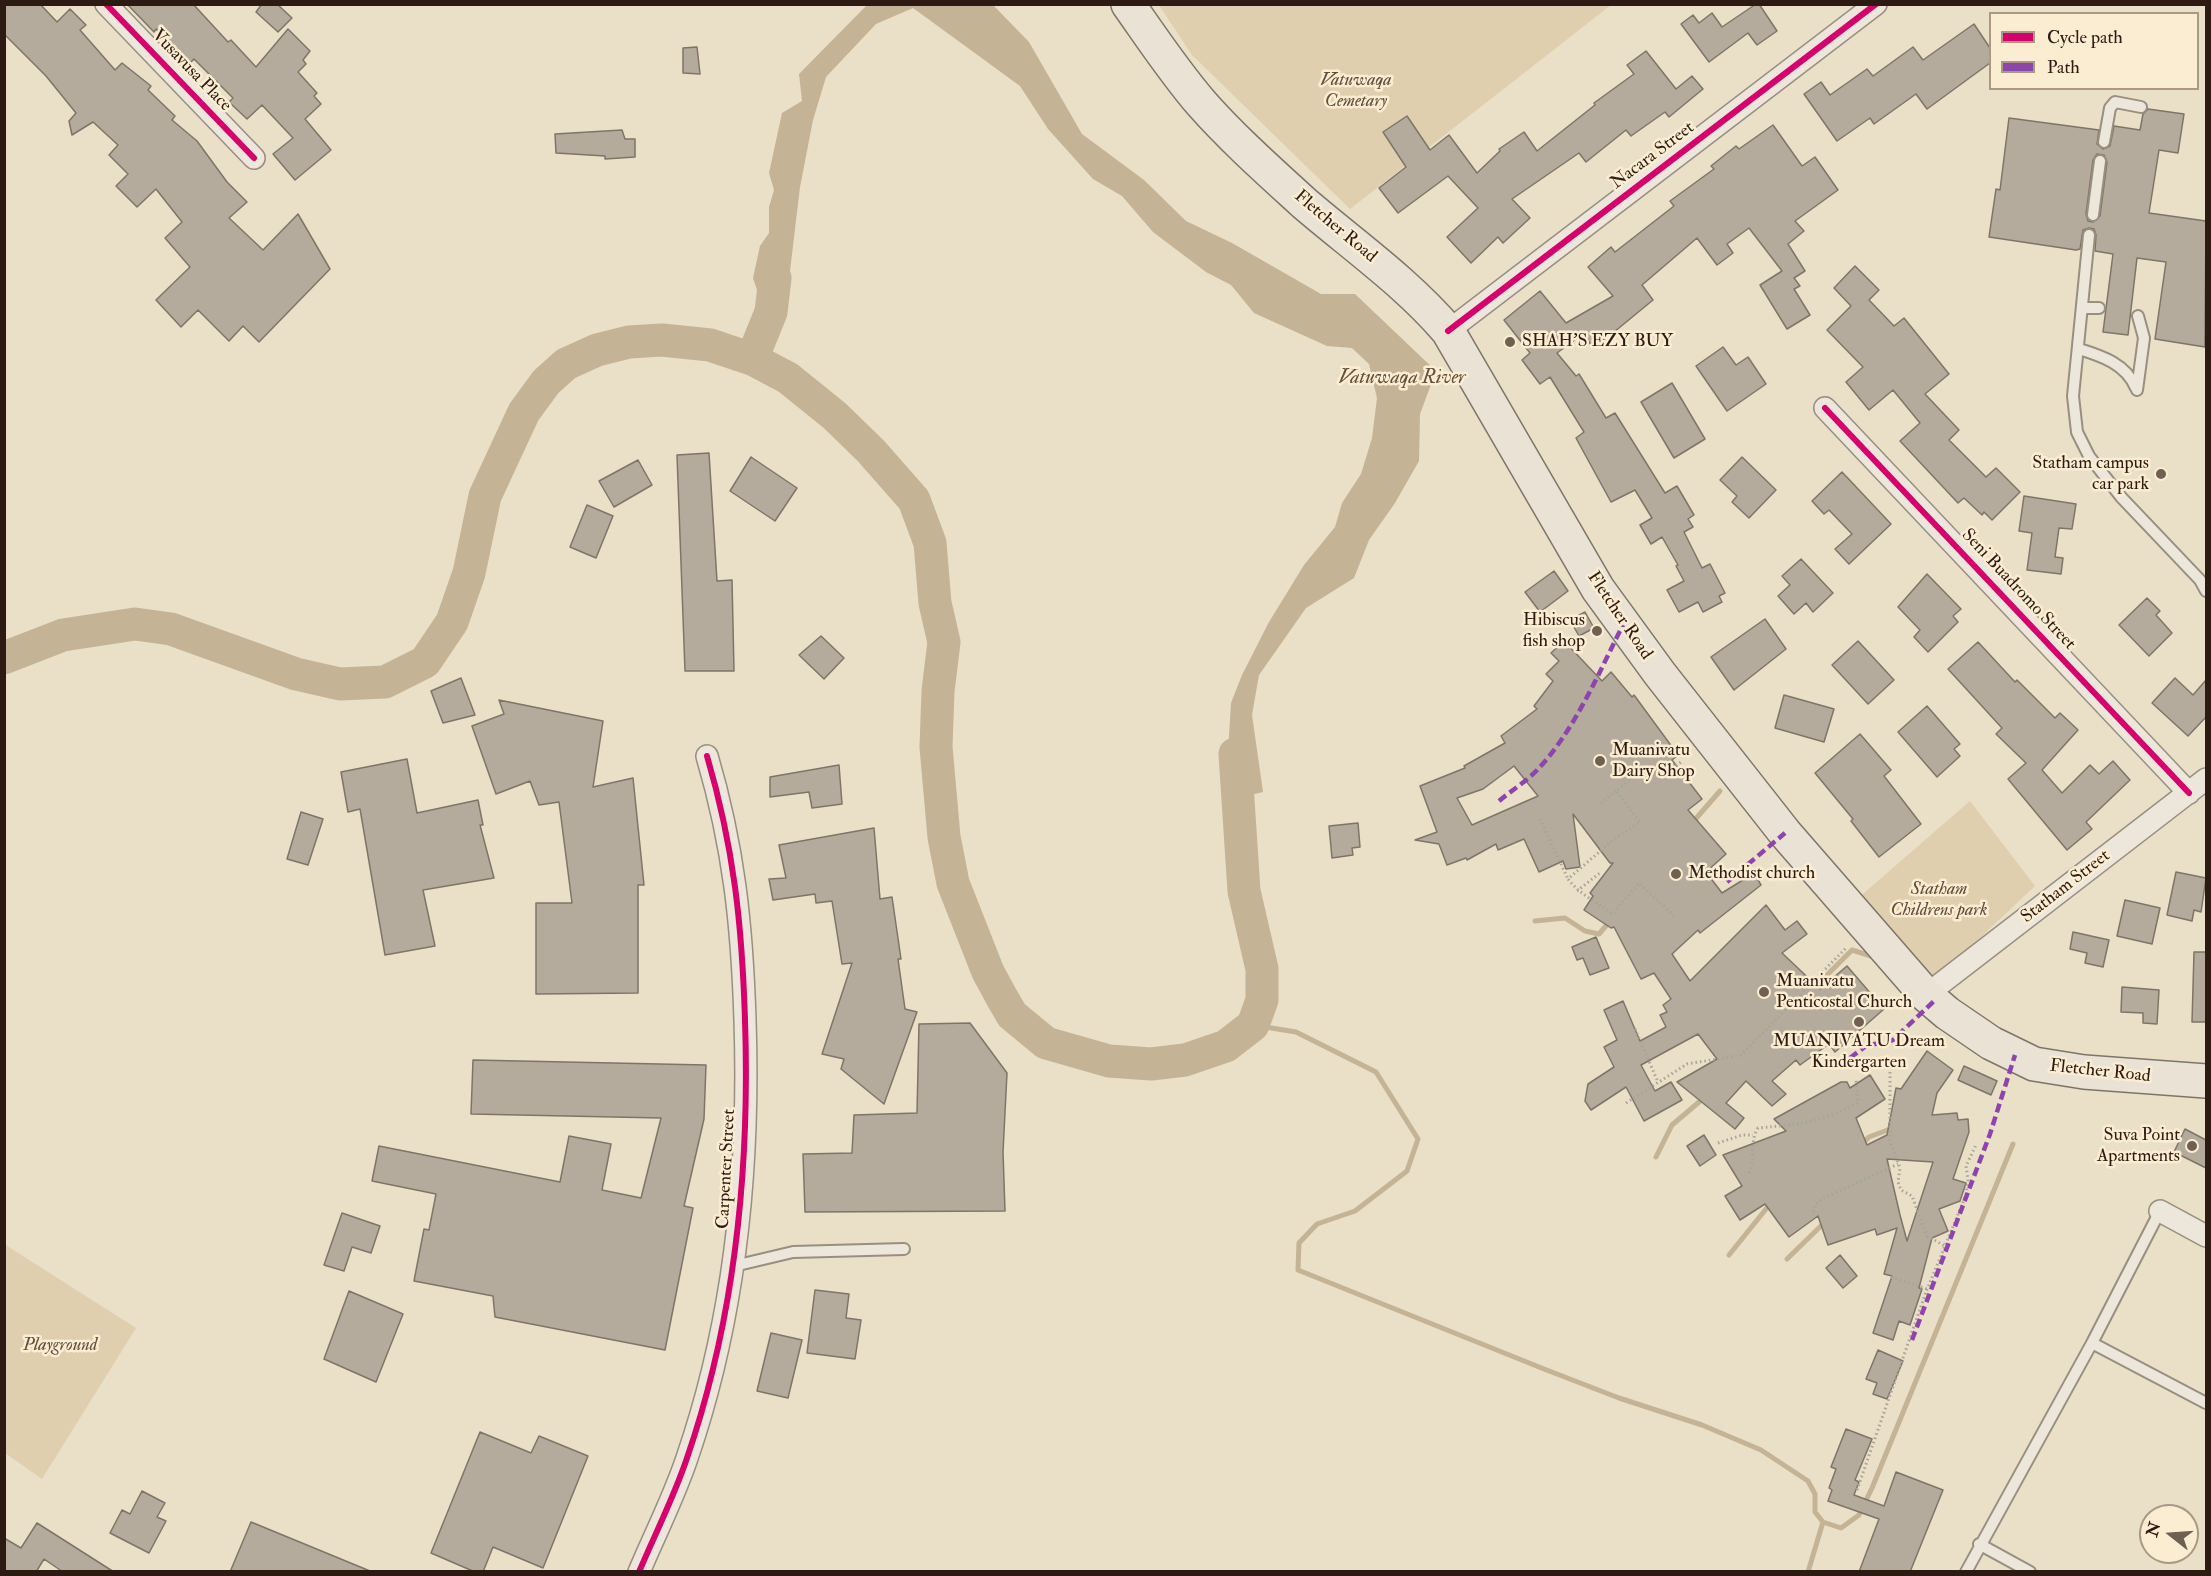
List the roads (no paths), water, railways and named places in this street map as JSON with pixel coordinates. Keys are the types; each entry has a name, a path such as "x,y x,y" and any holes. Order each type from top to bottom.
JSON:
{"main road":[{"name":"Fletcher Road","path":"1128,4 1177,72 1234,137 1305,203 1371,257 1432,312 1448,331 1598,589 1623,625 1785,833 1926,995 1964,1026 1991,1043 2034,1064 2074,1071 2206,1080"}],"street":[{"name":"Vusavusa Place","path":"106,4 254,158"},
{"name":"Nacara Street","path":"1448,331 1876,4"},
{"name":"Seni Buadromo Street","path":"1825,408 2189,793"},
{"name":"Carpenter Street","path":"639,1572 687,1460 714,1365 734,1266 743,1200 747,1076 741,937 734,866 722,807 708,756"},
{"name":"Statham Street","path":"1926,995 2206,779"},
{"path":"2160,1211 2206,1236"}],"lane":[{"path":"2104,142 2110,108 2115,102 2141,107"},
{"path":"2093,215 2100,161"},
{"path":"2089,235 2073,396 2077,432 2089,456 2121,497 2200,580 2206,591"},
{"path":"2083,308 2099,308"},
{"path":"2079,349 2100,355 2118,365 2132,378 2137,390 2144,338 2143,326 2138,316"},
{"path":"1966,1572 1979,1544 2092,1343 2160,1211"},
{"path":"734,1266 804,1251 904,1249"},
{"path":"2092,1343 2206,1403"},
{"path":"1979,1544 2030,1572"}],"water":[{"name":"Vatuwaqa River","path":"867,5 993,5 1029,42 1082,134 1144,180 1186,221 1232,243 1321,294 1355,294 1436,371 1420,414 1419,461 1395,503 1369,540 1354,578 1306,608 1259,675 1252,715 1263,792 1225,801 1231,703 1242,675 1269,622 1304,565 1335,527 1342,503 1361,474 1372,438 1377,398 1369,364 1352,348 1327,346 1254,313 1231,285 1206,272 1153,232 1122,196 1093,179 1048,129 1020,86 913,8 876,24 826,77 813,120 800,187 790,271 777,322 755,321 760,299 753,278 760,246 769,233 769,207 774,190 769,173 782,113 802,101 799,74"}],"waterway":[{"path":"752,359 771,312 775,278"},
{"path":"4,658 63,635 135,624 171,629 296,674 340,684 385,682 425,662 452,622 469,573 485,496 524,412 546,382 566,364 597,350 629,342 662,340 710,345 752,359 788,378 835,416 871,451 914,500 930,543 935,603 944,642 938,691 936,747 944,837 953,883 988,972 1012,1015 1046,1043 1109,1061 1151,1064 1185,1060 1226,1046 1253,1025 1262,1000 1262,969 1244,891 1235,754"},
{"path":"1692,823 1720,791"},
{"path":"1535,921 1565,918 1585,931 1599,934 1611,920"},
{"path":"1813,989 1852,950 1874,957"},
{"path":"1253,1025 1296,1032 1376,1072 1418,1139 1407,1171 1355,1211 1317,1224 1299,1243 1298,1270 1544,1369 1619,1398 1702,1425 1761,1450 1808,1481 1815,1494 1815,1512 1823,1522 1808,1572"},
{"path":"1656,1157 1672,1125 1705,1097"},
{"path":"1862,1144 1869,1137 1893,1128"},
{"path":"1823,1522 1841,1528 1859,1515 2013,1144"},
{"path":"1729,1255 1770,1204"},
{"path":"1787,1259 1826,1221"}],"place":[{"name":"SHAH'S EZY BUY","path":"1510,342"},
{"name":"Statham campus car park","path":"2161,474"},
{"name":"Hibiscus fish shop","path":"1597,631"},
{"name":"Muanivatu Dairy Shop","path":"1600,761"},
{"name":"Methodist church","path":"1676,874"},
{"name":"Muanivatu Penticostal Church","path":"1764,992"},
{"name":"MUANIVATU Dream Kindergarten","path":"1859,1022"},
{"name":"Suva Point Apartments","path":"2192,1146"}],"park label":[{"name":"Vatuwaqa Cemetary","path":"1356,91"},
{"name":"Statham Childrens park","path":"1939,900"},
{"name":"Playground","path":"60,1346"}]}
